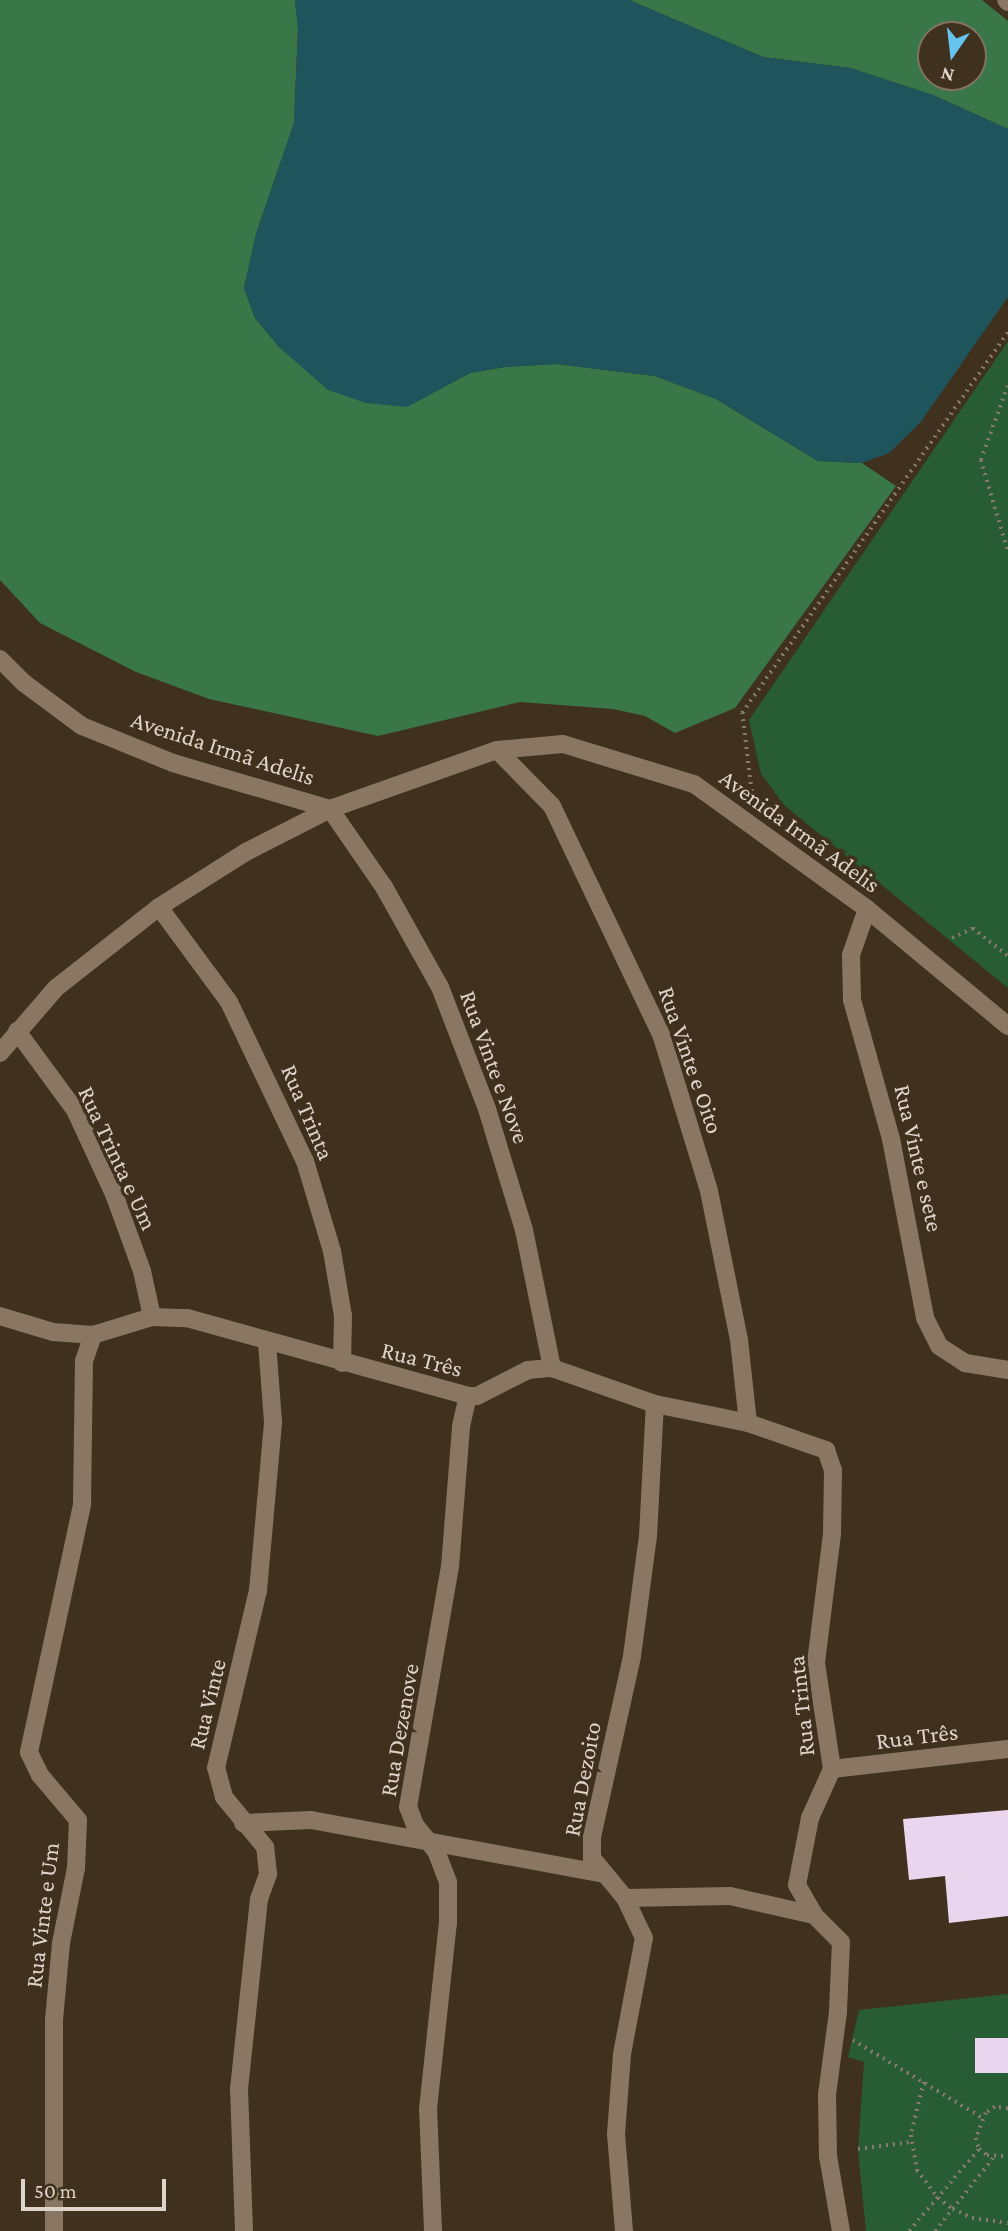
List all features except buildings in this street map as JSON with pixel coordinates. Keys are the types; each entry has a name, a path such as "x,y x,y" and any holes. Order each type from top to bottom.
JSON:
{"street":[{"name":"Avenida Irmã Adelis","path":"0,659 24,684 82,726 173,763 330,809"},
{"name":"Avenida Irmã Adelis","path":"0,1054 56,988 159,907 246,852 330,809 497,750 563,744 629,761 694,784 755,825 867,909 1008,1026"},
{"name":"Rua Vinte e Oito","path":"497,750 552,806 662,1037 709,1191 739,1340 747,1423"},
{"name":"Rua Vinte e Nove","path":"330,809 384,887 440,987 487,1110 524,1230 552,1368"},
{"name":"Rua Trinta","path":"159,907 229,1002 305,1161 332,1251 343,1316 342,1363"},
{"name":"Rua Vinte e sete","path":"867,909 851,955 852,1000 891,1139 925,1318 939,1346 965,1363 1008,1370"},
{"name":"Rua Trinta e Um","path":"17,1031 75,1110 119,1207 142,1270 152,1317"},
{"name":"Rua Três","path":"0,1316 53,1332 93,1335 152,1317 187,1318 468,1396 477,1396 528,1370 552,1368"},
{"name":"Rua Vinte e Um","path":"54,2231 54,2020 61,1943 76,1868 78,1820 40,1775 29,1752 82,1504 84,1361 93,1335"},
{"name":"Rua Vinte","path":"244,2231 239,2089 259,1899 268,1874 265,1847 224,1797 216,1768 258,1591 273,1422 267,1342"},
{"path":"552,1368 655,1404 747,1423"},
{"name":"Rua Dezenove","path":"433,2231 428,2109 448,1882 408,1807 450,1567 461,1426 468,1396"},
{"name":"Rua Dezoito","path":"624,2231 616,2134 622,2054 644,1938 625,1898 592,1858 592,1837 632,1656 648,1536 655,1404"},
{"name":"Rua Trinta","path":"747,1423 826,1450 833,1470 832,1534 816,1663 832,1769 810,1818 797,1885 814,1914 841,1942 838,2012 827,2094 828,2156 841,2231"},
{"name":"Rua Três","path":"832,1769 1008,1749"},
{"path":"243,1823 312,1821 604,1874"},
{"path":"625,1898 730,1896 814,1914"}],"path":[{"path":"755,825 742,713 1008,332"},
{"path":"1008,386 981,460 1008,551"},
{"path":"952,937 973,928 1008,956"},
{"path":"852,2039 983,2118"},
{"path":"924,2082 913,2114 911,2142 917,2170 938,2198 953,2209 972,2218 1008,2223"},
{"path":"1008,2109 995,2107 983,2118 976,2138 979,2149 993,2158 1008,2157"},
{"path":"858,2149 911,2142"},
{"path":"909,2231 979,2149"},
{"path":"935,2231 993,2158"}],"green space":[{"path":"0,0 295,0 298,29 294,123 256,234 244,288 255,318 280,348 406,407 470,373 505,367 556,364 655,376 716,399 818,461 862,463 896,486 735,708 675,733 645,716 613,709 520,702 378,736 209,699 136,672 40,623 0,580"},
{"path":"629,0 982,0 1008,21 1008,129 921,91 987,91 987,21 917,21 917,90 850,68 763,57"},
{"path":"1008,341 1008,988 785,806 761,774 749,720"},
{"path":"1008,1994 1008,2231 866,2231 858,2151 864,2062 848,2057 859,2010"}],"water":[{"path":"295,0 629,0 763,57 850,68 933,95 1008,129 1008,297 920,423 889,453 862,463 818,461 716,399 655,376 556,364 505,367 470,373 407,407 366,403 328,390 280,348 255,318 244,288 256,234 294,123 298,29"}]}
